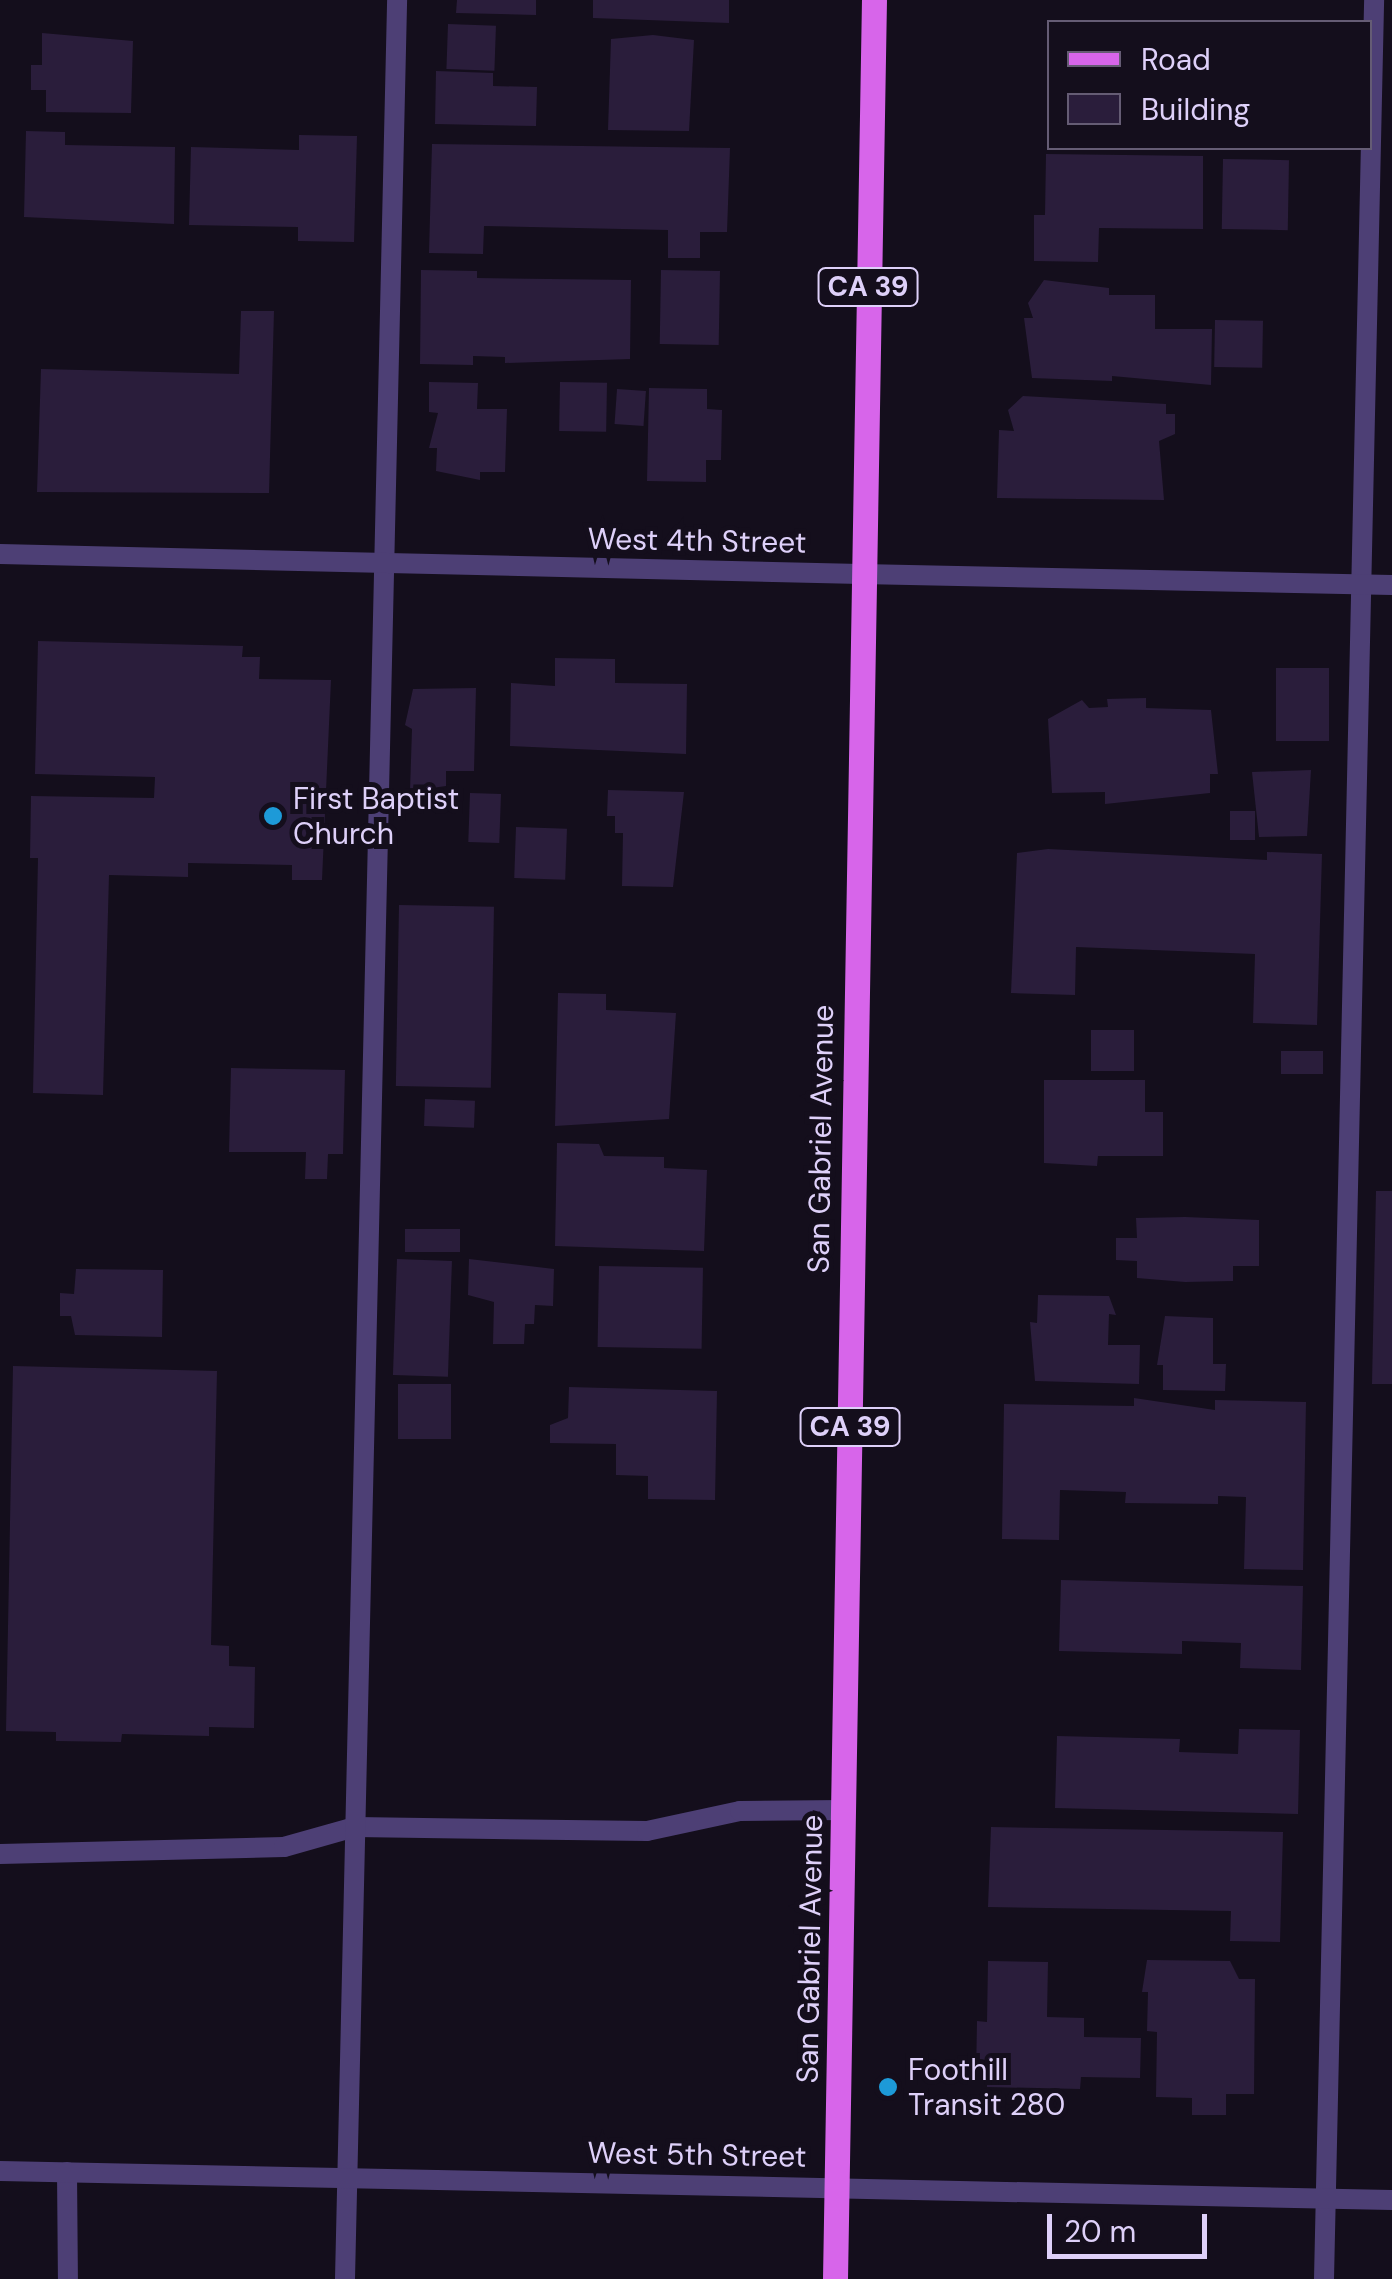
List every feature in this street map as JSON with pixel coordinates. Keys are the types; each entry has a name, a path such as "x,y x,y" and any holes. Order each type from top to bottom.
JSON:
{"main road":[{"name":"San Gabriel Avenue","path":"835,2279 874,0"}],"street":[{"path":"345,2279 397,0"},
{"path":"1372,90 1374,0"},
{"path":"1324,2279 1371,150"},
{"name":"West 4th Street","path":"0,554 1392,586"},
{"path":"0,1854 284,1847 355,1827 647,1831 740,1811 844,1810"},
{"name":"West 5th Street","path":"0,2171 1392,2200"},
{"path":"68,2172 68,2279"}],"building":[{"path":"457,0 536,0 536,15 456,13"},
{"path":"593,0 729,0 729,23 593,18"},
{"path":"448,24 496,26 494,71 446,69"},
{"path":"42,33 133,41 131,113 46,112 46,90 31,90 31,65 42,65"},
{"path":"653,35 694,40 689,131 608,130 611,39"},
{"path":"436,71 493,73 493,86 537,87 536,126 435,124"},
{"path":"26,131 65,132 65,145 175,147 174,224 24,217"},
{"path":"299,135 357,136 354,242 298,241 298,227 189,225 191,147 299,150"},
{"path":"432,144 730,148 727,232 700,232 700,258 668,258 668,230 484,226 483,254 429,253"},
{"path":"1046,154 1203,156 1203,229 1099,228 1098,262 1034,261 1034,215 1045,215"},
{"path":"1223,159 1289,160 1288,230 1222,229"},
{"path":"421,270 477,271 477,278 631,280 630,359 505,363 505,357 473,356 473,365 420,364"},
{"path":"661,270 720,271 719,345 660,344"},
{"path":"1044,280 1109,288 1109,295 1155,295 1155,329 1212,329 1211,385 1112,376 1112,381 1032,378 1024,318 1033,318 1028,303"},
{"path":"241,311 274,311 269,493 37,492 41,369 239,374"},
{"path":"1215,320 1263,321 1262,368 1214,367"},
{"path":"429,382 478,383 477,409 507,409 505,472 480,472 480,480 436,471 437,448 429,448 438,413 429,412"},
{"path":"560,382 607,383 606,432 559,431"},
{"path":"649,388 707,389 707,409 722,410 721,460 706,460 706,482 647,481"},
{"path":"617,389 646,391 643,426 615,424"},
{"path":"1023,396 1166,404 1166,414 1175,414 1175,434 1159,441 1164,500 997,498 999,430 1014,431 1008,410"},
{"path":"38,641 243,646 242,657 260,657 259,679 331,680 322,880 292,880 292,865 188,863 188,877 109,875 103,1095 33,1093 38,858 30,858 31,796 154,798 155,777 35,774"},
{"path":"555,658 615,659 615,683 687,684 686,754 510,746 511,683 555,686"},
{"path":"1276,668 1329,668 1329,741 1276,741"},
{"path":"476,688 474,771 446,771 446,786 410,791 412,729 405,725 413,689"},
{"path":"1146,698 1146,708 1211,710 1218,774 1210,774 1210,793 1105,804 1105,792 1052,793 1048,719 1082,700 1089,708 1108,707 1107,699"},
{"path":"1311,770 1307,836 1259,837 1252,772"},
{"path":"608,790 684,792 673,887 622,886 623,833 615,833 615,816 607,816"},
{"path":"470,793 501,794 499,843 468,842"},
{"path":"1230,811 1255,811 1255,840 1230,840"},
{"path":"516,827 567,829 565,880 514,878"},
{"path":"1048,849 1267,860 1267,852 1322,854 1317,1025 1253,1023 1255,954 1076,947 1075,995 1011,993 1017,853"},
{"path":"399,905 494,907 491,1088 396,1086"},
{"path":"558,993 606,994 606,1010 676,1013 669,1119 555,1126"},
{"path":"1091,1030 1134,1030 1134,1071 1091,1071"},
{"path":"1281,1051 1323,1051 1323,1074 1281,1074"},
{"path":"231,1068 345,1070 343,1154 328,1154 327,1179 305,1179 306,1152 229,1152"},
{"path":"1044,1080 1145,1080 1145,1112 1163,1112 1163,1156 1098,1156 1097,1166 1044,1163"},
{"path":"425,1099 475,1101 474,1128 424,1126"},
{"path":"557,1143 599,1144 604,1156 664,1157 664,1168 707,1170 704,1251 555,1246"},
{"path":"1376,1191 1392,1191 1392,1384 1372,1384"},
{"path":"1136,1218 1259,1220 1259,1266 1233,1266 1233,1281 1185,1282 1137,1278 1137,1261 1116,1260 1116,1238 1137,1238"},
{"path":"405,1229 460,1229 460,1252 405,1252"},
{"path":"397,1259 452,1261 448,1377 393,1375"},
{"path":"469,1259 554,1269 553,1306 535,1305 534,1324 525,1324 524,1344 493,1344 494,1302 468,1295"},
{"path":"599,1266 703,1268 702,1349 598,1347"},
{"path":"76,1269 163,1270 162,1337 75,1335 71,1316 60,1316 60,1293 74,1294"},
{"path":"1038,1295 1109,1296 1116,1315 1109,1314 1108,1345 1140,1345 1139,1384 1035,1381 1030,1322 1037,1323"},
{"path":"1165,1316 1213,1318 1213,1364 1226,1364 1225,1391 1163,1390 1163,1365 1157,1365"},
{"path":"13,1366 217,1371 211,1645 229,1646 229,1666 255,1667 254,1728 209,1727 209,1736 122,1734 121,1742 56,1741 56,1732 6,1731"},
{"path":"398,1384 451,1384 451,1439 398,1439"},
{"path":"569,1387 717,1391 715,1500 648,1499 648,1476 616,1475 616,1444 550,1443 550,1425 568,1418"},
{"path":"1134,1398 1215,1410 1215,1400 1306,1402 1303,1570 1244,1569 1246,1497 1218,1496 1218,1504 1125,1503 1126,1492 1060,1490 1059,1540 1002,1539 1004,1404 1134,1406"},
{"path":"1061,1580 1303,1586 1301,1670 1240,1668 1241,1643 1182,1641 1182,1654 1059,1651"},
{"path":"1239,1729 1300,1730 1298,1814 1055,1808 1057,1736 1180,1739 1179,1752 1238,1754"},
{"path":"991,1827 1283,1832 1280,1942 1230,1941 1231,1911 988,1907"},
{"path":"1147,1960 1230,1961 1239,1979 1255,1979 1254,2094 1226,2094 1226,2115 1192,2115 1192,2098 1156,2097 1157,2032 1147,2031 1148,1992 1142,1992"},
{"path":"988,1961 1048,1962 1047,2017 1084,2018 1084,2037 1141,2038 1140,2078 1081,2077 1080,2089 987,2087 987,2078 976,2078 977,2021 987,2022"}],"place":[{"name":"First Baptist Church","path":"273,816"},
{"name":"Foothill Transit 280","path":"888,2087"}]}
